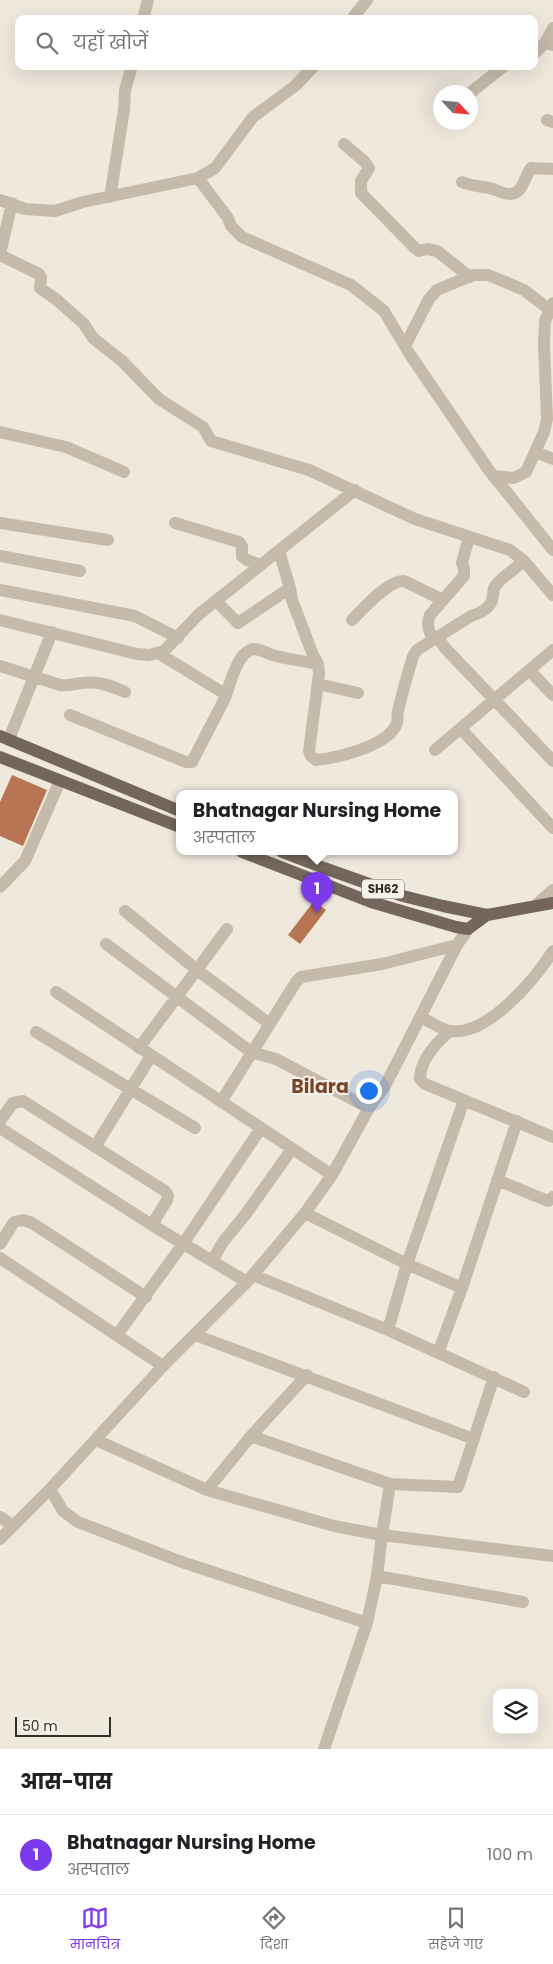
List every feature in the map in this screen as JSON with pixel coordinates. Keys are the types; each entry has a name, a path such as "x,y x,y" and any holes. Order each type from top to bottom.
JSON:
{"main road":[{"path":"4,738 176,809"},
{"path":"0,757 176,825"},
{"path":"250,855 371,902 456,927 468,929 487,915"},
{"name":"SH62","path":"290,855 403,896 487,915 553,903"}],"street":[{"path":"145,15 148,0"},
{"path":"355,15 367,0"},
{"path":"538,51 549,44 553,28"},
{"path":"110,197 124,110 125,90 131,70"},
{"path":"310,70 294,86 253,117 215,168 198,178 83,202 55,211 25,209 6,201 0,254 39,274 41,276 40,288 84,324 93,338 122,362 160,399 203,427 211,441 309,470 415,519 510,550 524,561 553,595"},
{"path":"478,87 499,70"},
{"path":"344,144 365,162 369,168 361,181 361,193 415,248 419,251 432,249 437,251 470,277"},
{"path":"462,182 471,186 491,188 503,193 514,193 520,188 530,168 553,169"},
{"path":"198,178 228,218 231,226 242,237 351,285 384,311 405,346 493,476 553,550"},
{"path":"405,346 429,299 437,290 473,275 488,276 510,284 551,306 545,321 544,344 547,419 526,472 514,478 493,476"},
{"path":"0,432 66,448 124,472"},
{"path":"535,452 553,459"},
{"path":"0,620 137,654 149,655 164,651 198,615 355,490"},
{"path":"0,523 108,540"},
{"path":"175,523 239,542 242,546 242,556 261,565"},
{"path":"470,537 462,563 464,576 430,614 428,628 436,639 553,761"},
{"path":"279,551 292,600 318,664 318,684 309,751 316,760 364,749 377,743 389,734 397,724 398,712 414,656 424,646 488,607 493,597 492,590 496,584 524,561"},
{"path":"0,556 80,571"},
{"path":"352,620 376,596 398,581 404,581 443,600"},
{"path":"216,601 238,623 290,588"},
{"path":"0,590 135,616 178,638"},
{"path":"4,738 34,677 52,632"},
{"path":"70,716 186,762 192,762 226,698 236,665 240,658 250,650 254,649 273,655 318,664"},
{"path":"436,750 496,701 511,684 553,650"},
{"path":"158,653 222,691 226,698"},
{"path":"0,666 67,686 95,682 108,684 125,692"},
{"path":"529,670 553,694"},
{"path":"318,684 358,693"},
{"path":"461,729 553,828"},
{"path":"0,887 25,861 60,781"},
{"path":"536,905 553,890"},
{"path":"125,911 197,970 270,1024"},
{"path":"139,1048 227,929"},
{"path":"0,1538 50,1489 163,1366 250,1279 305,1213 332,1175 369,1108 385,1086 457,945 468,929"},
{"path":"106,944 251,1052 276,1060 369,1108"},
{"path":"221,1102 251,1052 301,977 382,964 457,945"},
{"path":"420,1017 450,1031 464,1032 496,1015 530,984 553,951"},
{"path":"56,992 332,1175"},
{"path":"450,1031 437,1042 425,1061 420,1071 420,1079 426,1084 553,1137"},
{"path":"36,1032 195,1128"},
{"path":"95,1147 151,1056"},
{"path":"388,1330 407,1264 464,1100"},
{"path":"0,1121 13,1104 23,1101 165,1191 168,1195 168,1200 152,1225"},
{"path":"438,1353 462,1288 516,1121"},
{"path":"0,1128 212,1261 250,1279 388,1330 524,1392"},
{"path":"117,1336 146,1298 261,1128"},
{"path":"212,1261 223,1242 245,1216 292,1149"},
{"path":"497,1180 548,1201 553,1197"},
{"path":"305,1213 407,1264 462,1288"},
{"path":"0,1244 14,1222 23,1220 32,1223 146,1298"},
{"path":"0,1258 163,1366"},
{"path":"195,1335 307,1375 474,1439"},
{"path":"207,1490 251,1436 307,1375"},
{"path":"251,1436 390,1484 458,1488 494,1377"},
{"path":"96,1440 207,1490 334,1526 382,1535 553,1556"},
{"path":"324,1749 367,1623 377,1576 390,1484"},
{"path":"50,1489 63,1511 78,1522 179,1561 367,1623"},
{"path":"0,1517 12,1525"},
{"path":"377,1576 523,1602"}],"building":[{"path":"12,775 47,790 23,846 0,836 0,802"},
{"path":"314,901 326,910 300,944 288,935"}],"place":[{"name":"Bhatnagar Nursing Home","path":"317,913"}],"district":[{"name":"Bilara","path":"320,1086"}]}
